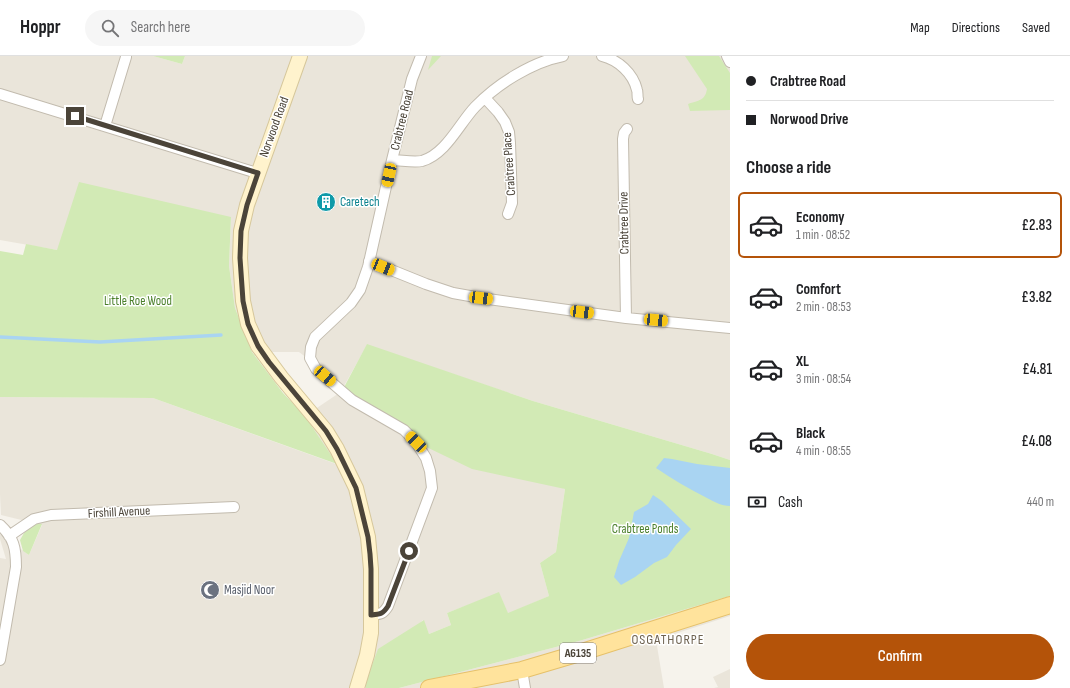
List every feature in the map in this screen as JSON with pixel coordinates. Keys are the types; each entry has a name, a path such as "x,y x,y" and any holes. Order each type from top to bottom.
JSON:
{"main road":[{"name":"A6135","path":"429,688 522,670 730,605"}],"street":[{"name":"Norwood Road","path":"300,56 247,205 241,231 240,258 243,301 248,324 258,346 269,362 326,431 337,449 356,488 368,537 371,569 371,633 367,655 357,688"},
{"name":"Crabtree Road","path":"371,615 380,614 385,611 388,606 432,488 430,471 426,458 416,442 404,430 352,400 316,369 310,358 311,347 315,338 351,303 360,290 369,261 412,79 421,56"},
{"path":"392,160 422,161 431,157 453,136 465,119 485,98 501,85 537,64 563,56"},
{"path":"602,56 610,58 628,72 637,89 638,99"},
{"path":"727,56 730,62"},
{"path":"105,126 126,57"},
{"path":"0,94 258,173"},
{"name":"Crabtree Place","path":"485,98 498,112 505,122 509,132 512,203 508,214"},
{"name":"Crabtree Drive","path":"626,129 623,138 626,318"},
{"path":"369,261 426,284 453,293 626,318 730,328"},
{"name":"Firshill Avenue","path":"9,536 34,519 51,515 234,507"},
{"path":"0,524 14,543 16,552 16,567 0,660"},
{"path":"522,670 525,688"}],"shaded area":[{"path":"0,56 153,56 182,64 185,56 730,56 730,460 533,401 367,345 344,386 299,352 252,352 235,308 229,266 231,218 57,250 0,240"},
{"path":"342,391 565,489 556,552 540,563 549,596 508,614 499,593 447,613 451,625 429,634 423,620 365,684 366,688 0,688 0,558 6,559 0,534 29,555 42,525 1,515 0,397 153,398 336,464 305,416"},
{"path":"730,596 730,616 656,640 664,688 399,688 579,641"},
{"path":"730,669 730,688 714,688 718,687 713,677"}],"green space":[{"path":"153,56 185,56 182,64"},
{"path":"432,56 441,56 428,70"},
{"path":"685,56 719,56 730,73 730,110 690,111 688,104 703,98 707,89"},
{"name":"Little Roe Wood","path":"79,182 231,217 229,266 235,308 252,352 283,393 305,416 337,464 153,398 0,397 0,251 23,255 26,244 57,250"},
{"name":"Crabtree Ponds","path":"367,344 533,401 730,460 730,596 579,641 399,688 366,688 365,684 378,649 424,620 429,634 451,625 447,613 499,592 508,613 549,596 540,563 556,552 565,489 472,469 416,442 342,391"},
{"path":"36,523 42,524 29,555 23,551 20,540 24,533"}],"water":[{"path":"664,458 730,468 730,506 718,504 700,495 656,468"},
{"path":"653,495 662,501 691,529 667,557 654,563 621,585 614,577 629,538 634,512 648,504"}],"waterway":[{"path":"0,337 100,342 221,335"}],"place":[{"name":"Caretech","path":"326,202"},
{"name":"Masjid Noor","path":"210,590"}],"district":[{"name":"OSGATHORPE","path":"668,639"}],"route":[{"path":"75,116 258,173 247,205 241,231 240,258 243,301 248,324 258,346 269,362 326,431 337,449 356,488 368,537 371,569 371,615 380,614 385,611 388,606 409,551"}]}
